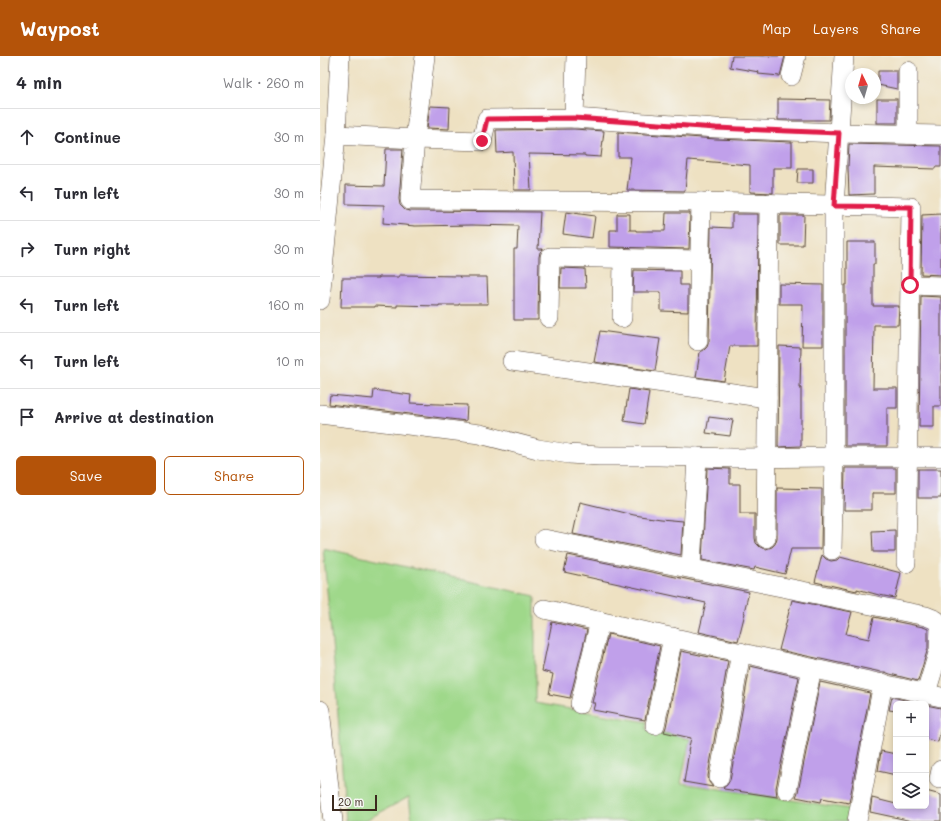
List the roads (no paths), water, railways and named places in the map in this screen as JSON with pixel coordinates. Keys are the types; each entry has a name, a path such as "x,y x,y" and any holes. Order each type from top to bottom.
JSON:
{"street":[{"path":"320,300 325,188 336,135 329,106 340,56"},
{"path":"425,56 415,139 410,200 701,202 911,207 906,563"},
{"path":"574,118 576,56"},
{"path":"791,76 796,56"},
{"path":"832,550 834,456 834,206 844,56"},
{"path":"908,70 908,134"},
{"path":"336,135 482,141 487,119 574,118 716,128 941,135"},
{"path":"698,341 701,202"},
{"path":"766,538 769,203"},
{"path":"549,318 550,257 700,260"},
{"path":"622,318 623,258"},
{"path":"910,285 941,286"},
{"path":"512,361 767,398"},
{"path":"320,414 480,434 538,449 569,454 599,456 733,458 834,456 941,457"},
{"path":"691,568 697,457"},
{"path":"544,539 926,616 936,620 940,627 939,657 934,695 544,609"},
{"path":"580,704 600,621"},
{"path":"656,725 673,637"},
{"path":"719,778 740,652"},
{"path":"787,790 812,668"},
{"path":"856,821 883,683"},
{"path":"320,710 333,821"}]}
